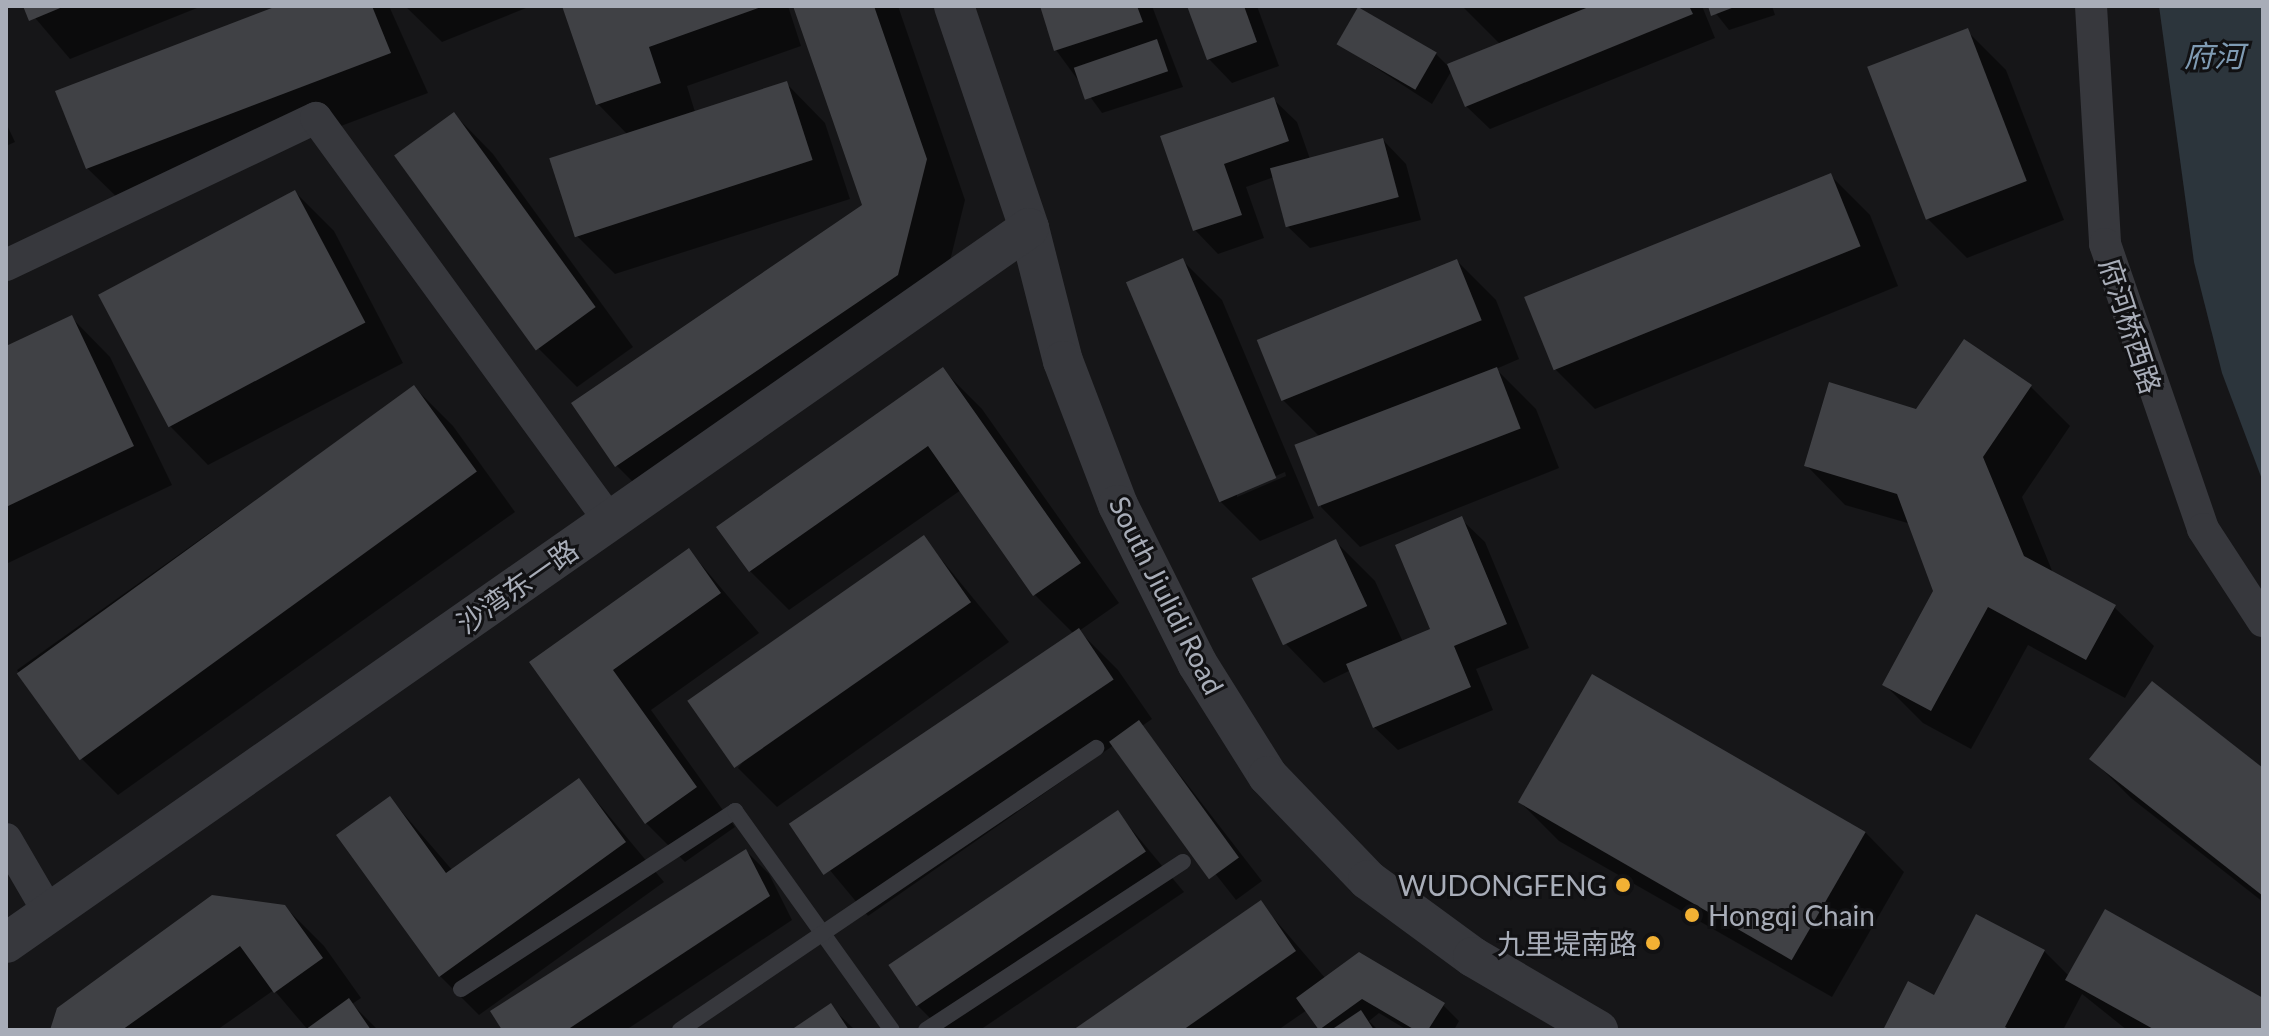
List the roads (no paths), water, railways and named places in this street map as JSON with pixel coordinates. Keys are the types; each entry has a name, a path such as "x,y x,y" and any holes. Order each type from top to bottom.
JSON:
{"street":[{"name":"South Jiulidi Road","path":"954,6 1029,228 1063,361 1118,505 1197,663 1268,776 1368,880 1473,957 1598,1030"},
{"name":"府河桥西路","path":"2091,6 2105,244 2203,529 2263,621"},
{"path":"6,265 316,118 610,521"},
{"name":"沙湾东一路","path":"6,943 1029,228"},
{"path":"6,839 49,913"}],"lane":[{"path":"680,1030 1096,748"},
{"path":"461,989 735,811 892,1030"},
{"path":"926,1030 1183,862"}],"water":[{"name":"府河","path":"2159,6 2263,6 2263,482 2222,373 2194,262"}],"place":[{"name":"WUDONGFENG","path":"1623,885"},
{"name":"Hongqi Chain","path":"1692,915"},
{"name":"九里堤南路","path":"1653,943"}]}
